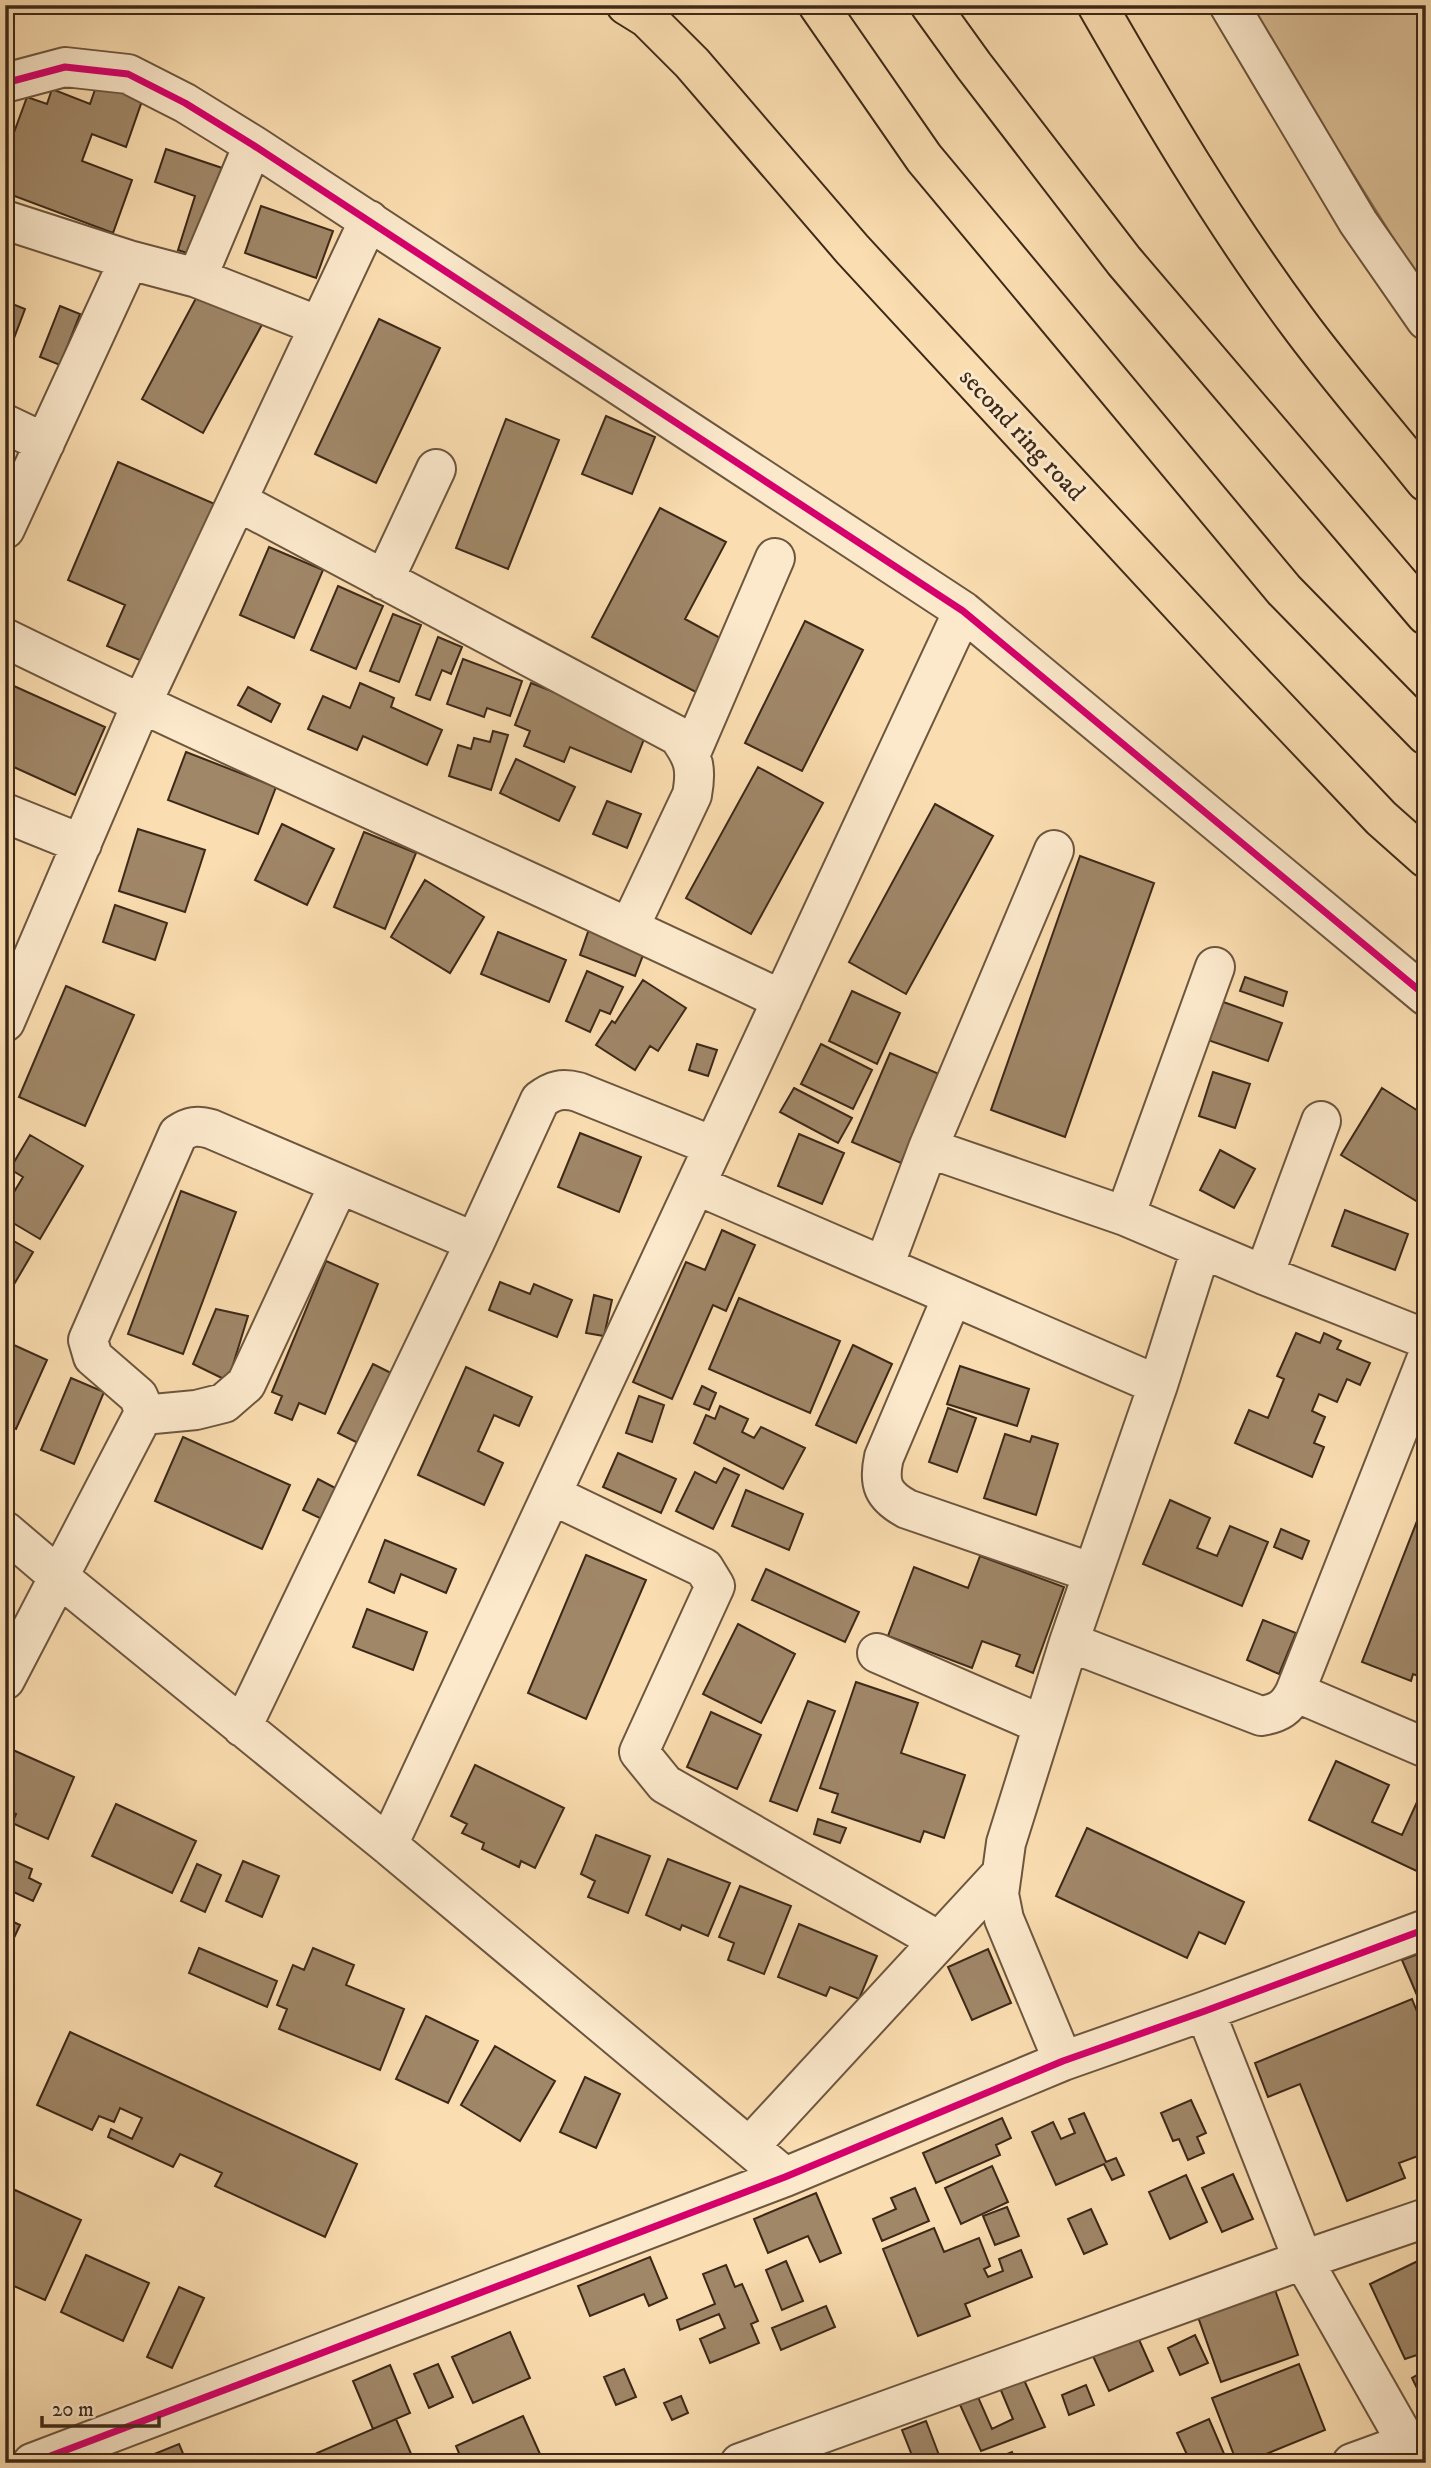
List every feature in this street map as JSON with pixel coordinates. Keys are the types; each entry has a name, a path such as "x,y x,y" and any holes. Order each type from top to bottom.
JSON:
{"main road":[{"name":"second ring road","path":"626,5 647,18 692,63 852,249 1238,668 1381,818 1426,858"},
{"path":"818,5 925,158 1126,401 1284,590 1426,735"},
{"path":"930,5 1124,261 1426,615"},
{"path":"1097,5 1146,91 1214,200 1288,309 1426,482"}],"street":[{"path":"1229,5 1358,222 1426,320"},
{"path":"5,83 65,67 128,74 186,103 253,145 963,611 1426,996"},
{"path":"197,278 253,145"},
{"path":"5,220 129,260 197,278 319,326"},
{"path":"5,1022 141,705 369,220"},
{"path":"5,529 129,260"},
{"path":"5,424 45,443"},
{"path":"384,580 436,468"},
{"path":"237,501 678,736 691,753 696,774 692,795 630,926"},
{"path":"691,753 775,558"},
{"path":"388,1845 963,611"},
{"path":"5,638 141,705 630,926 782,1000"},
{"path":"5,813 82,844"},
{"path":"884,1266 928,1148 1054,850"},
{"path":"1125,1216 1215,967"},
{"path":"242,1727 475,1242 540,1100 551,1092 564,1089 578,1092 713,1146"},
{"path":"1264,1275 1321,1121"},
{"path":"5,1681 143,1415 138,1396 93,1357 88,1339 178,1134 187,1128 199,1126 211,1129 475,1242"},
{"path":"928,1148 1125,1216 1426,1339"},
{"path":"143,1415 196,1410 224,1403 246,1384 339,1184"},
{"path":"696,1185 1158,1385"},
{"path":"1063,2061 1004,1919 999,1894 1006,1843 1069,1642 1158,1385 1201,1249"},
{"path":"952,1297 884,1457 881,1473 884,1489 893,1501 907,1509 1093,1573"},
{"path":"1069,1642 1261,1716 1276,1714 1288,1705 1426,1360"},
{"path":"552,1495 704,1568 715,1586 639,1752 665,1784 939,1941"},
{"path":"5,1531 388,1845 785,2177"},
{"path":"877,1653 1042,1725"},
{"path":"1295,1692 1426,1748"},
{"path":"748,2147 1002,1873"},
{"path":"32,2463 785,2177 1063,2061 1426,1929"},
{"path":"1205,2011 1303,2260 1412,2453 1352,2463"},
{"path":"740,2463 1426,2218"}],"shaded area":[{"path":"1247,5 1426,5 1426,290"}],"building":[{"path":"98,81 143,98 126,147 92,134 82,161 132,180 113,233 9,194 12,185 5,183 5,157 27,97 47,104 52,89 90,104"},
{"path":"166,149 228,170 199,257 178,250 195,196 155,182"},
{"path":"261,206 333,231 316,278 245,253"},
{"path":"202,287 264,321 203,433 142,399"},
{"path":"5,301 25,309 5,362"},
{"path":"60,306 80,314 60,365 40,357"},
{"path":"379,319 440,348 376,483 315,454"},
{"path":"606,416 655,437 632,494 582,474"},
{"path":"506,419 559,440 508,569 456,548"},
{"path":"118,462 217,505 149,664 107,646 125,605 68,580"},
{"path":"660,508 726,542 685,619 735,646 707,698 592,637"},
{"path":"269,547 323,570 294,638 240,615"},
{"path":"338,586 383,606 356,669 311,650"},
{"path":"393,614 421,625 399,682 370,671"},
{"path":"805,621 863,650 802,771 745,743"},
{"path":"438,637 462,647 451,674 442,670 430,700 416,695"},
{"path":"463,659 522,681 510,716 487,708 484,717 447,704"},
{"path":"5,682 105,727 75,795 5,763"},
{"path":"360,683 394,698 391,707 442,730 427,765 363,736 357,750 308,729 323,696 350,708"},
{"path":"531,683 648,729 631,772 570,747 564,762 524,746 530,731 515,725"},
{"path":"248,687 280,704 271,722 238,705"},
{"path":"493,731 508,735 491,790 449,776 458,745 471,749 474,738 490,742"},
{"path":"186,752 276,787 258,834 168,800"},
{"path":"516,759 575,787 559,821 500,793"},
{"path":"758,767 823,803 751,934 686,898"},
{"path":"607,801 641,814 627,848 593,834"},
{"path":"935,804 993,836 906,994 849,962"},
{"path":"282,824 334,849 307,905 255,880"},
{"path":"138,829 205,850 185,912 119,891"},
{"path":"364,832 416,853 385,929 334,907"},
{"path":"1080,856 1154,883 1065,1137 991,1110"},
{"path":"425,880 484,917 450,973 391,937"},
{"path":"115,905 167,923 155,960 103,942"},
{"path":"589,929 645,950 635,976 580,955"},
{"path":"498,932 566,960 549,1002 481,974"},
{"path":"587,971 623,987 610,1014 600,1010 590,1032 566,1021"},
{"path":"1245,977 1287,992 1283,1006 1240,991"},
{"path":"643,980 686,1008 658,1051 650,1046 635,1070 596,1045 612,1021 615,1023"},
{"path":"66,986 134,1015 85,1126 19,1097"},
{"path":"852,991 900,1013 877,1064 829,1041"},
{"path":"1215,999 1282,1023 1268,1061 1202,1038"},
{"path":"697,1044 717,1050 708,1076 689,1070"},
{"path":"821,1044 872,1070 853,1109 801,1084"},
{"path":"890,1053 939,1074 901,1163 852,1142"},
{"path":"1213,1072 1250,1084 1235,1128 1199,1116"},
{"path":"794,1088 852,1118 838,1143 780,1112"},
{"path":"1382,1088 1426,1116 1426,1207 1341,1155"},
{"path":"580,1133 641,1157 619,1212 558,1187"},
{"path":"799,1134 844,1153 822,1204 778,1186"},
{"path":"30,1135 83,1166 40,1239 8,1220 5,1225 5,1207 23,1177 10,1169"},
{"path":"1220,1150 1255,1169 1234,1208 1200,1190"},
{"path":"181,1191 236,1212 183,1354 128,1334"},
{"path":"1345,1210 1408,1234 1395,1270 1332,1246"},
{"path":"722,1230 755,1245 726,1311 713,1305 672,1399 633,1382 686,1262 705,1270"},
{"path":"5,1236 33,1252 6,1298 5,1297"},
{"path":"326,1261 378,1284 325,1414 299,1403 292,1420 275,1413 282,1396 272,1392"},
{"path":"500,1282 530,1294 534,1284 572,1300 557,1337 489,1310"},
{"path":"594,1295 612,1300 604,1336 586,1333"},
{"path":"739,1298 840,1341 810,1413 709,1369"},
{"path":"216,1309 248,1316 228,1381 193,1364"},
{"path":"1296,1333 1320,1343 1324,1333 1341,1341 1337,1349 1370,1363 1360,1385 1347,1379 1337,1402 1319,1394 1312,1411 1325,1417 1314,1443 1324,1447 1312,1477 1235,1443 1249,1410 1268,1418 1284,1379 1277,1376"},
{"path":"5,1341 47,1360 16,1429 5,1424"},
{"path":"853,1345 892,1364 856,1443 816,1425"},
{"path":"373,1364 403,1379 368,1448 338,1433"},
{"path":"960,1366 1029,1389 1017,1426 947,1404"},
{"path":"466,1367 532,1397 519,1426 494,1415 478,1451 503,1463 484,1505 418,1475"},
{"path":"71,1378 104,1392 74,1464 41,1450"},
{"path":"702,1386 716,1393 709,1410 694,1404"},
{"path":"639,1396 664,1405 652,1442 626,1433"},
{"path":"720,1406 748,1419 742,1432 754,1438 761,1427 805,1448 783,1489 694,1443 706,1415 715,1419"},
{"path":"948,1408 976,1418 957,1472 929,1462"},
{"path":"1005,1434 1030,1442 1032,1436 1058,1444 1036,1515 984,1498"},
{"path":"183,1437 290,1485 262,1549 155,1501"},
{"path":"618,1453 676,1479 661,1513 603,1487"},
{"path":"724,1468 739,1475 713,1529 676,1511 695,1472 716,1483"},
{"path":"318,1479 341,1491 326,1521 303,1510"},
{"path":"746,1490 803,1514 789,1550 732,1526"},
{"path":"1426,1498 1426,1560 1422,1569 1426,1570 1426,1679 1413,1674 1411,1681 1362,1662"},
{"path":"1170,1500 1210,1518 1197,1548 1217,1556 1230,1526 1268,1542 1242,1606 1143,1564"},
{"path":"1281,1529 1309,1541 1302,1559 1274,1547"},
{"path":"385,1540 456,1569 446,1593 401,1574 394,1593 369,1582"},
{"path":"586,1555 646,1580 586,1719 528,1693"},
{"path":"980,1556 1064,1587 1033,1673 1016,1666 1020,1655 982,1641 972,1668 888,1636 914,1567 968,1588"},
{"path":"766,1569 859,1612 845,1642 752,1600"},
{"path":"367,1609 427,1632 413,1670 353,1647"},
{"path":"1263,1620 1296,1633 1279,1674 1247,1660"},
{"path":"738,1624 795,1654 761,1723 703,1694"},
{"path":"856,1682 918,1703 901,1753 965,1775 944,1838 924,1831 920,1842 832,1812 838,1794 820,1788"},
{"path":"808,1701 835,1711 797,1811 770,1801"},
{"path":"711,1712 761,1735 737,1789 687,1767"},
{"path":"13,1750 74,1777 48,1839 12,1823 16,1814 5,1809 5,1768"},
{"path":"1336,1761 1389,1785 1372,1822 1402,1835 1422,1791 1426,1793 1425,1875 1309,1820"},
{"path":"475,1765 564,1808 535,1868 521,1861 519,1867 482,1849 484,1843 462,1833 467,1824 451,1816"},
{"path":"116,1804 196,1841 172,1893 92,1856"},
{"path":"818,1819 846,1828 840,1843 814,1834"},
{"path":"1087,1828 1244,1902 1225,1944 1199,1932 1187,1958 1056,1896"},
{"path":"596,1835 650,1856 628,1913 588,1897 595,1881 581,1874"},
{"path":"5,1857 32,1869 29,1878 41,1884 33,1901 5,1888"},
{"path":"668,1859 730,1883 708,1936 682,1925 680,1930 646,1915"},
{"path":"243,1861 279,1876 262,1917 226,1901"},
{"path":"197,1864 221,1875 205,1912 181,1901"},
{"path":"740,1886 791,1906 764,1974 728,1960 734,1943 719,1937"},
{"path":"5,1918 20,1925 5,1957"},
{"path":"799,1924 877,1956 859,1999 830,1987 826,1996 778,1977"},
{"path":"199,1948 277,1981 267,2007 189,1973"},
{"path":"313,1948 354,1965 346,1985 404,2009 380,2070 279,2029 287,2009 277,2005 293,1965 304,1970"},
{"path":"988,1949 1011,2003 972,2020 948,1967"},
{"path":"1426,1951 1426,1997 1419,2000 1402,1960"},
{"path":"1412,1999 1426,2034 1426,2153 1399,2163 1405,2178 1347,2201 1300,2084 1268,2097 1255,2063"},
{"path":"426,2016 478,2041 448,2103 396,2079"},
{"path":"70,2032 357,2164 325,2237 215,2186 222,2173 180,2154 173,2167 108,2137 111,2129 132,2139 142,2118 120,2108 114,2122 99,2116 92,2130 37,2105"},
{"path":"495,2046 555,2081 520,2141 461,2105"},
{"path":"585,2077 620,2094 596,2148 560,2132"},
{"path":"1191,2100 1206,2133 1197,2137 1204,2153 1188,2160 1179,2139 1173,2141 1161,2113"},
{"path":"1084,2113 1106,2162 1116,2158 1124,2175 1112,2180 1104,2164 1056,2185 1032,2132 1053,2122 1061,2139 1075,2133 1069,2119"},
{"path":"1002,2118 1011,2138 996,2145 1000,2155 936,2183 923,2153"},
{"path":"992,2166 1008,2202 961,2224 945,2188"},
{"path":"1233,2174 1253,2219 1222,2232 1202,2188"},
{"path":"1186,2175 1207,2222 1170,2239 1149,2192"},
{"path":"915,2188 929,2221 882,2241 873,2219 896,2209 891,2198"},
{"path":"15,2190 81,2220 45,2300 5,2282 5,2212"},
{"path":"816,2193 841,2253 820,2262 808,2236 768,2253 754,2219"},
{"path":"1007,2207 1019,2236 995,2245 983,2216"},
{"path":"1091,2209 1107,2244 1084,2254 1068,2219"},
{"path":"934,2228 944,2252 979,2238 990,2266 984,2269 988,2277 1003,2271 999,2259 1021,2250 1032,2277 965,2304 970,2316 918,2336 883,2249"},
{"path":"86,2255 149,2283 123,2341 61,2312"},
{"path":"650,2257 667,2298 649,2306 644,2294 590,2316 578,2286"},
{"path":"1420,2260 1426,2278 1426,2352 1405,2359 1370,2284"},
{"path":"786,2261 803,2301 782,2310 766,2270"},
{"path":"726,2265 735,2287 742,2284 758,2321 751,2324 759,2343 710,2363 700,2339 725,2328 719,2314 680,2330 677,2320 715,2304 703,2274"},
{"path":"179,2287 204,2298 172,2368 147,2357"},
{"path":"1274,2287 1298,2355 1221,2382 1197,2314"},
{"path":"826,2306 835,2327 781,2350 772,2328"},
{"path":"1132,2324 1153,2371 1109,2391 1087,2343"},
{"path":"510,2332 530,2378 473,2403 452,2357"},
{"path":"1195,2335 1208,2363 1180,2375 1168,2348"},
{"path":"438,2364 453,2397 429,2408 414,2374"},
{"path":"1299,2364 1325,2430 1244,2463 1237,2463 1212,2398"},
{"path":"390,2365 410,2413 373,2429 353,2381"},
{"path":"624,2369 636,2397 616,2405 604,2377"},
{"path":"1426,2370 1426,2407 1412,2378"},
{"path":"1020,2371 1045,2427 981,2451 956,2396 974,2388 992,2429 1013,2419 997,2381"},
{"path":"1086,2385 1094,2405 1069,2415 1062,2395"},
{"path":"681,2396 688,2413 672,2420 664,2403"},
{"path":"523,2416 544,2463 463,2463 456,2446"},
{"path":"396,2419 415,2463 321,2463 317,2453"},
{"path":"1209,2419 1228,2463 1180,2463 1189,2459 1177,2433"},
{"path":"926,2421 942,2463 915,2463 902,2430"},
{"path":"179,2444 187,2463 132,2463"},
{"path":"1012,2452 1016,2463 984,2463"}],"cycle path":[{"path":"5,83 65,67 128,74 185,103 253,145 963,611 1426,996"},
{"path":"32,2463 785,2177 1063,2061 1426,1929"}]}
